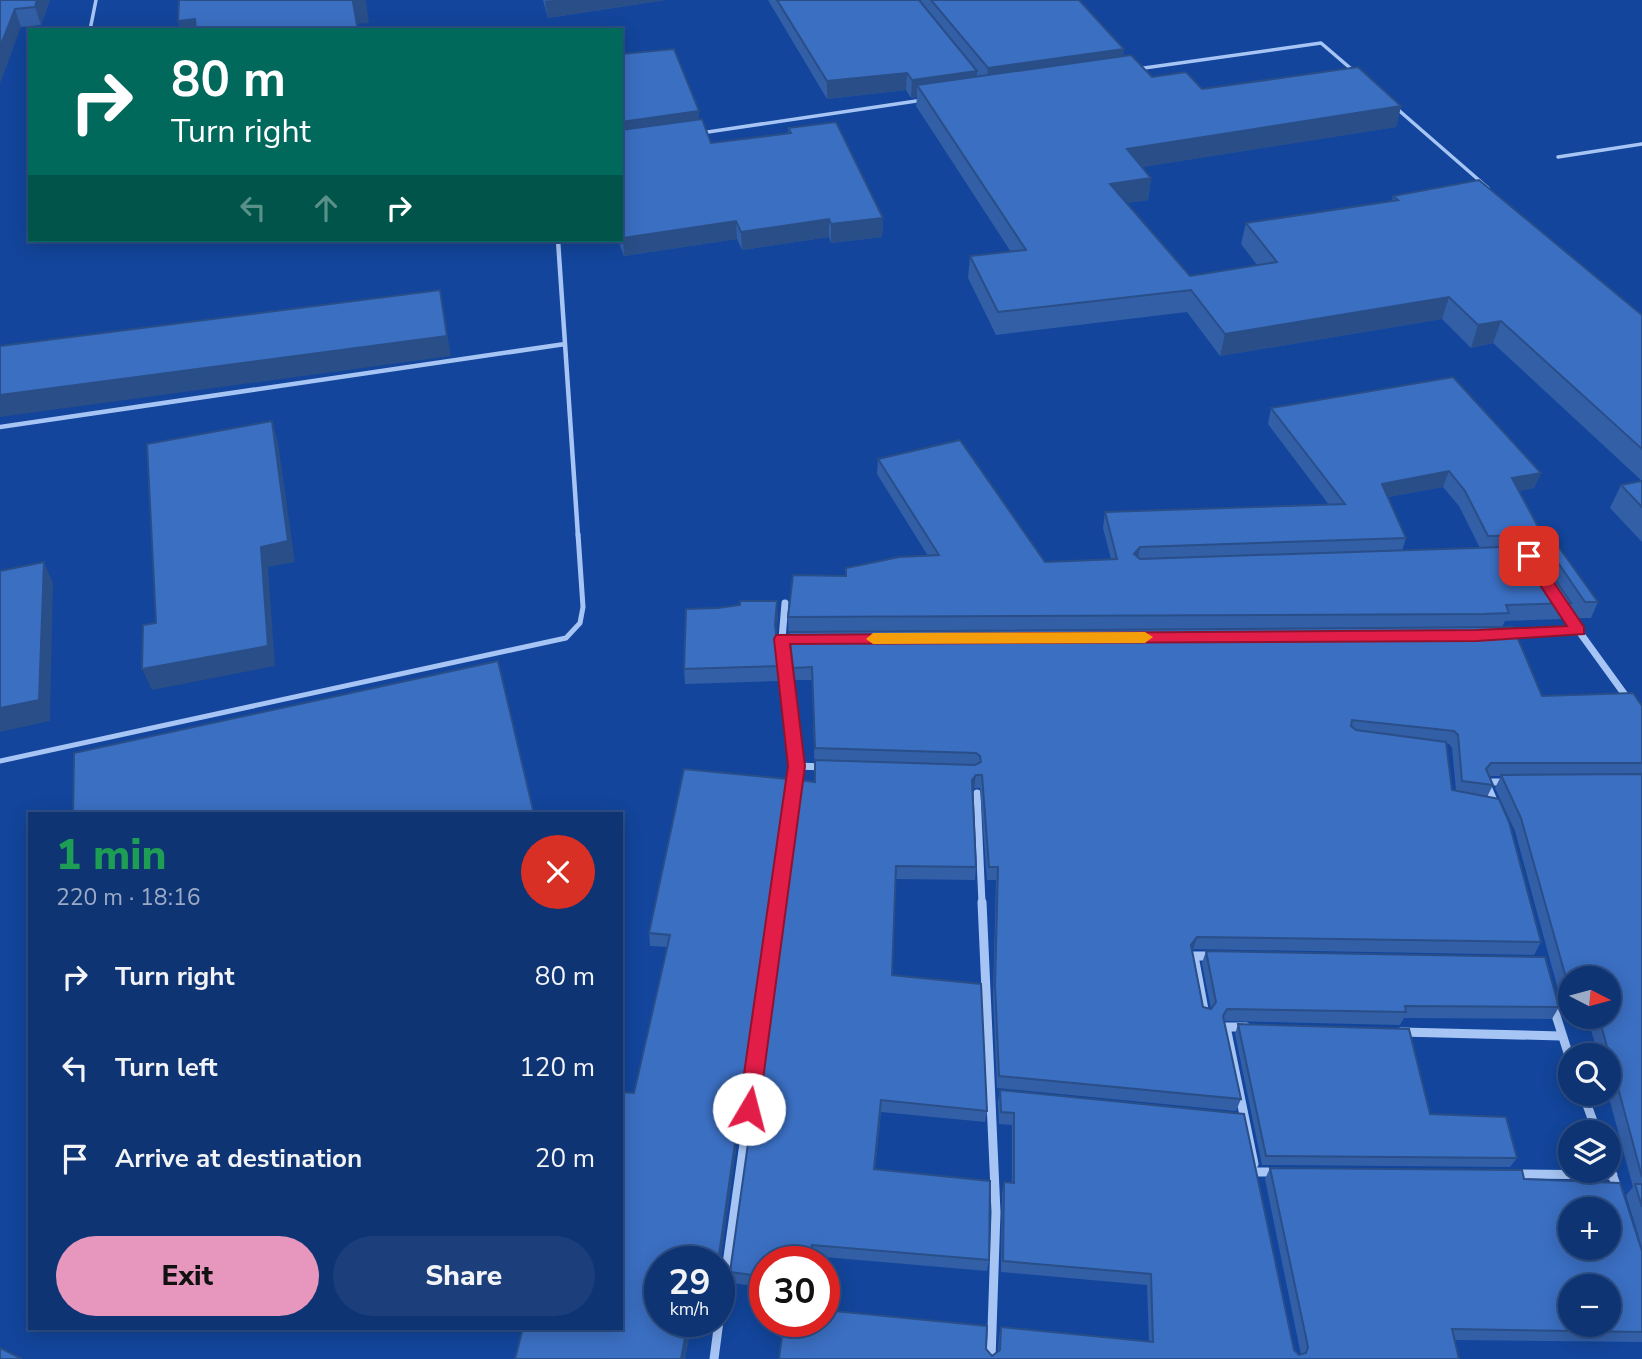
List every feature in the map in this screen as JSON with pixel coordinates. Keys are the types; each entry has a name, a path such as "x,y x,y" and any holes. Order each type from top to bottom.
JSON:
{"street":[{"path":"1557,599 1634,707"},
{"path":"730,1246 797,766 782,639 785,603"},
{"path":"1502,634 1578,631"},
{"path":"782,639 795,639"},
{"path":"797,766 838,767"},
{"path":"1501,815 1486,782 1512,782"},
{"path":"976,793 996,1212 991,1359"},
{"path":"1485,804 1497,806"},
{"path":"1205,1015 1194,956 1222,956"},
{"path":"1551,999 1564,1043"},
{"path":"1254,1027 1226,1027 1258,1185"},
{"path":"1394,1031 1561,1036"},
{"path":"991,1094 1004,1096"},
{"path":"1232,1118 1245,1119"},
{"path":"1256,1172 1283,1172"},
{"path":"1503,1174 1558,1174"},
{"path":"1616,1183 1622,1202"},
{"path":"714,1359 717,1337"}],"lane":[{"path":"90,28 96,0"},
{"path":"1132,70 1321,43 1362,79"},
{"path":"688,134 930,99"},
{"path":"1393,106 1497,195"},
{"path":"1558,157 1642,144"},
{"path":"0,761 566,638 580,623 583,607 558,242"},
{"path":"0,428 565,344"}],"building":[{"path":"0,0 37,0 35,7 15,9 0,47"},
{"path":"179,0 365,1 353,2 358,28 196,28 195,19 178,21"},
{"path":"777,0 919,0 977,71 912,80 907,73 827,81"},
{"path":"931,0 1079,0 1124,49 988,68"},
{"path":"674,49 699,111 623,122 623,54"},
{"path":"1131,55 1152,77 1186,72 1202,89 1358,67 1401,106 1127,149 1151,178 1110,184 1190,276 1277,262 1246,223 1398,200 1393,196 1479,180 1642,315 1642,449 1501,321 1478,325 1449,297 1225,334 1191,290 998,312 970,256 1026,250 917,85"},
{"path":"702,119 711,143 791,133 788,128 836,122 883,218 831,224 829,219 741,232 736,221 623,238 623,130"},
{"path":"440,290 447,336 0,395 0,346"},
{"path":"1453,377 1541,473 1512,478 1545,540 1553,539 1598,602 1585,602 1539,535 1488,536 1465,491 1449,471 1382,484 1406,538 1140,547 1134,554 1140,559 1532,546 1571,603 1506,605 1509,613 1483,614 788,617 793,575 846,576 846,568 899,557 939,555 878,459 960,440 1045,562 1117,559 1105,512 1345,504 1271,408"},
{"path":"272,421 288,541 261,547 268,646 142,669 143,625 156,623 147,444"},
{"path":"1642,481 1642,507 1621,485"},
{"path":"44,562 39,700 0,708 0,571"},
{"path":"740,601 777,601 775,625 780,666 684,669 686,609 740,605"},
{"path":"1513,627 1542,696 1633,693 1642,706 1642,763 1491,763 1486,769 1493,785 1462,781 1458,735 1454,731 1352,720 1351,726 1356,730 1446,742 1452,790 1499,799 1509,822 1541,942 1197,937 1191,945 1203,1007 1211,1009 1216,1002 1206,951 1545,957 1558,1007 1405,1006 1406,1012 1227,1009 1223,1016 1241,1099 999,1076 995,985 998,867 989,867 982,775 976,775 972,780 976,867 896,866 892,975 981,984 987,1111 881,1100 874,1169 990,1181 989,1260 840,1246 749,1246 749,1275 735,1273 734,1246 799,780 815,782 815,760 975,765 981,762 976,753 815,748 812,667 793,668 789,632"},
{"path":"498,661 534,812 73,812 74,753"},
{"path":"684,769 787,779 720,1246 644,1246 644,1337 685,1337 681,1359 515,1359 522,1330 623,1330 623,1092 634,1093 670,935 649,933"},
{"path":"1642,774 1642,1177 1621,1099 1621,1043 1606,1043 1602,1029 1621,1029 1621,966 1563,966 1521,818 1501,775"},
{"path":"1238,1024 1409,1029 1430,1114 1506,1117 1517,1158 1266,1156"},
{"path":"1000,1090 1244,1114 1294,1350 1299,1355 1306,1353 1308,1347 1270,1168 1522,1170 1524,1179 1558,1180 1558,1183 1620,1183 1642,1251 1642,1332 1621,1332 1621,1274 1558,1274 1558,1331 1452,1329 1459,1359 779,1359 782,1337 840,1337 840,1312 987,1326 986,1349 992,1356 1000,1350 1001,1327 1153,1342 1151,1274 1003,1261 1004,1182 1014,1183 1014,1113 1001,1112"},
{"path":"1635,1184 1642,1184 1642,1207"},
{"path":"0,1348 22,1359 0,1359"}],"slow traffic":[{"path":"873,639 1145,637"}],"route":[{"path":"749,1109 797,766 782,639 1477,636 1578,631 1529,556"}]}
